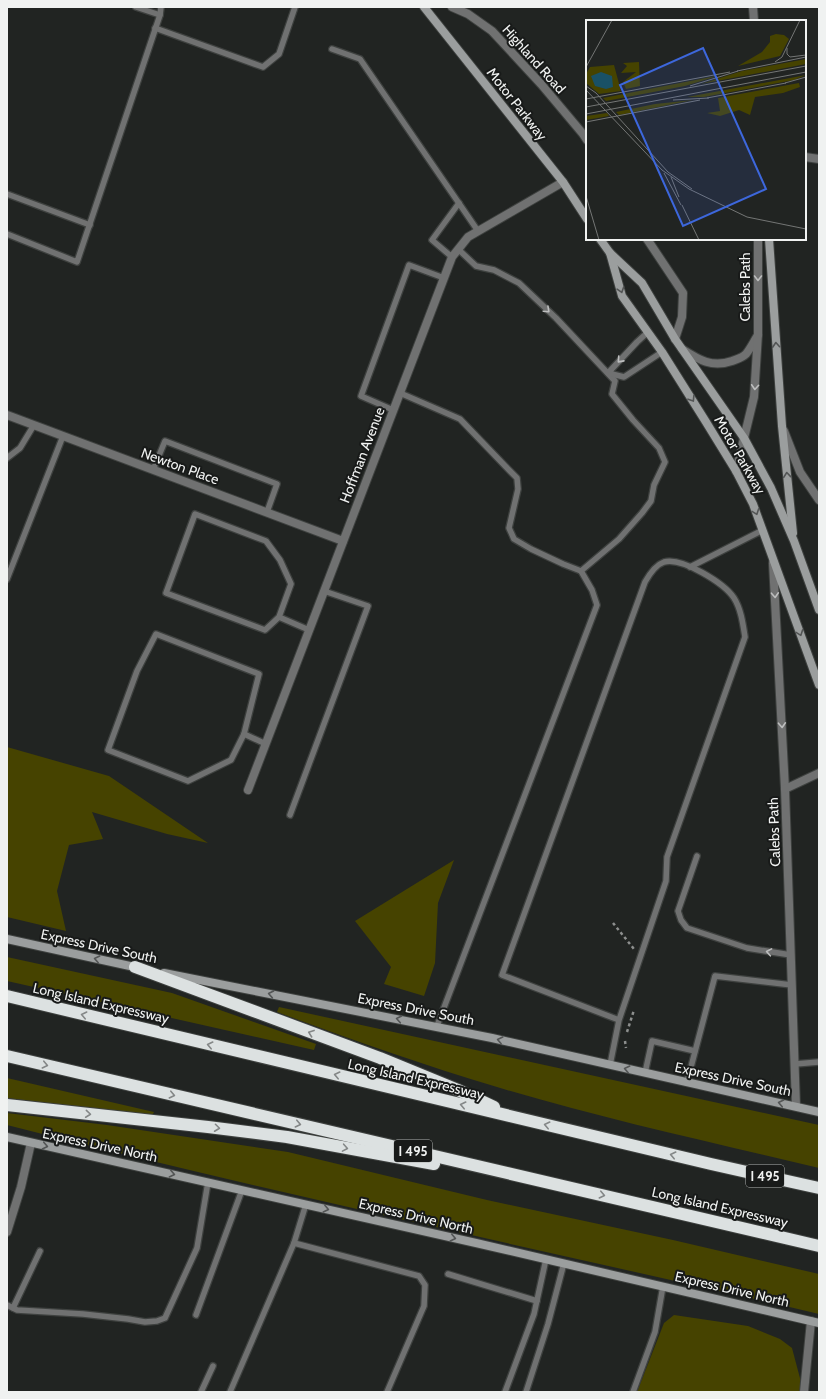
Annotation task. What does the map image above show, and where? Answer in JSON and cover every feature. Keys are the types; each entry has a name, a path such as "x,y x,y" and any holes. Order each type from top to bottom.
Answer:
{"highway":[{"path":"135,968 380,1058 458,1090 515,1117"},
{"name":"Long Island Expressway","path":"7,996 711,1164 819,1188"},
{"name":"Long Island Expressway","path":"7,1056 819,1246"},
{"path":"7,1105 287,1137 581,1190"}],"main road":[{"name":"Motor Parkway","path":"424,7 563,182 586,217"},
{"name":"Motor Parkway","path":"601,240 610,253 642,283 675,339 744,438 772,488 819,610"},
{"path":"769,240 782,426 794,542"},
{"name":"Motor Parkway","path":"610,253 622,296 662,352 736,471 753,504 819,685"},
{"name":"Express Drive South","path":"7,939 135,968 437,1026 819,1112"},
{"name":"Express Drive North","path":"7,1138 306,1204 815,1322"}],"street":[{"name":"Highland Road","path":"452,7 468,14 492,31 541,84 586,138"},
{"path":"753,7 754,20"},
{"path":"806,157 819,159"},
{"name":"Hoffman Avenue","path":"248,790 452,257 468,237 563,182"},
{"path":"648,240 683,293 682,317 675,339"},
{"name":"Calebs Path","path":"736,471 754,397 758,334 758,240"},
{"name":"Calebs Path","path":"682,348 697,359 711,364 723,364 741,358 758,334"},
{"name":"Newton Place","path":"7,415 343,540"},
{"path":"782,426 800,472 819,500"},
{"name":"Calebs Path","path":"773,556 785,789 796,1106"},
{"path":"785,789 819,773"},
{"path":"8,1226 22,1187 31,1143"},
{"path":"804,1392 815,1322"}],"lane":[{"path":"136,7 160,15"},
{"path":"7,234 77,262 160,15 161,7"},
{"path":"155,28 263,67 279,54 295,7"},
{"path":"332,49 360,59 478,231"},
{"path":"7,194 90,225"},
{"path":"452,257 432,240 459,203"},
{"path":"458,249 476,266 494,270 519,283 556,318 615,381 612,394 632,420 659,448 665,462 654,486 651,501 642,513 619,539 581,571"},
{"path":"393,410 361,396 409,265 444,278"},
{"path":"608,374 648,332"},
{"path":"608,374 624,377 662,352"},
{"path":"400,393 460,419 516,478 518,489 509,528 514,539 556,561 581,571 592,590 597,605 437,1026"},
{"path":"7,458 20,448 34,425"},
{"path":"7,579 62,436"},
{"path":"154,470 165,440 278,484 267,512"},
{"path":"195,514 266,541 280,560 290,584 279,617 265,630 166,593 195,514"},
{"path":"690,567 762,530"},
{"path":"610,1065 620,1020 666,881 667,857 745,636 741,616 734,599 725,587 690,567 673,561 663,562 653,570 645,582 502,975 620,1020"},
{"path":"290,815 368,606 324,591"},
{"path":"279,617 310,630"},
{"path":"156,634 259,674 244,734 231,760 188,781 108,750 137,671 156,634"},
{"path":"244,734 266,744"},
{"path":"697,856 678,911 681,920 687,928 747,948 791,955"},
{"path":"687,1082 715,976 792,985"},
{"path":"645,1073 652,1041 695,1051"},
{"path":"795,1064 819,1062"},
{"path":"40,1251 10,1307 17,1310 157,1322 165,1318 197,1248 208,1182"},
{"path":"196,1315 242,1190"},
{"path":"230,1392 294,1242 306,1204"},
{"path":"294,1242 419,1276 425,1285 424,1306 387,1392"},
{"path":"505,1392 531,1322 546,1259"},
{"path":"526,1392 548,1324 564,1263"},
{"path":"448,1274 536,1301"},
{"path":"634,1392 655,1332 663,1286"},
{"path":"201,1392 213,1366"}],"path":[{"path":"613,923 628,944 637,952"},
{"path":"626,1048 625,1042 634,1008"}],"shaded area":[{"path":"7,747 109,776 208,843 167,834 92,812 103,839 69,845 57,891 66,931 7,917"},
{"path":"454,860 438,903 435,963 424,996 384,984 391,967 355,921"},
{"path":"7,957 172,993 316,1044 314,1050 7,981"},
{"path":"279,1007 819,1125 819,1168 617,1120 469,1079 359,1042 277,1012"},
{"path":"7,1078 154,1112 152,1116 7,1098"},
{"path":"7,1113 107,1125 288,1152 487,1200 673,1240 819,1274 819,1314 311,1199 7,1125"},
{"path":"674,1315 748,1326 780,1339 792,1348 801,1382 800,1392 637,1392 664,1323"}]}
